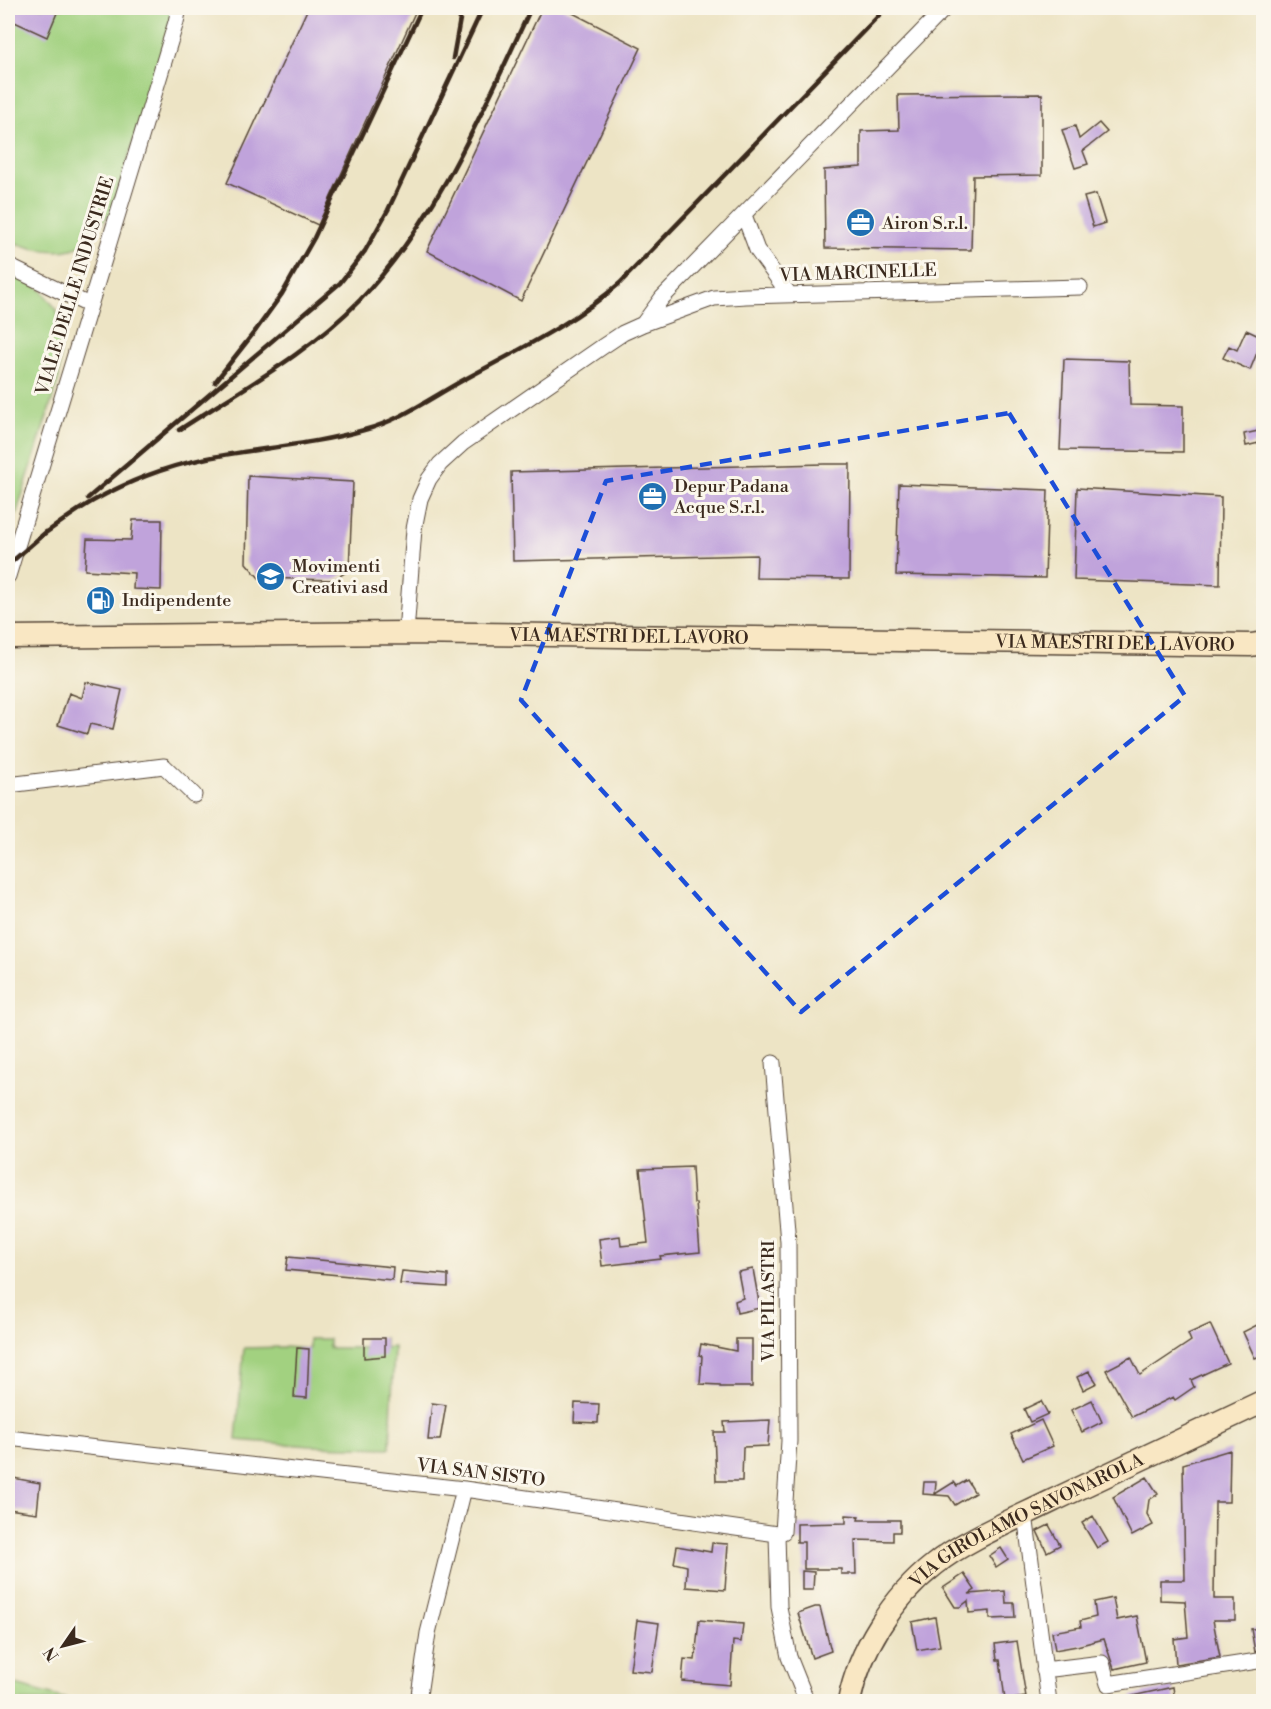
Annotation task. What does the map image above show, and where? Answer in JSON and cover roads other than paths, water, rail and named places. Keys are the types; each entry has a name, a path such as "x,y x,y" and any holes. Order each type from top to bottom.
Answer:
{"street":[{"name":"VIALE DELLE INDUSTRIE","path":"8,576 179,8"},
{"name":"VIA MARCINELLE","path":"643,324 662,297 945,8"},
{"path":"744,215 757,250 789,294"},
{"path":"8,266 89,304"},
{"name":"VIA MARCINELLE","path":"406,633 414,529 420,499 429,479 440,464 463,442 623,333 714,298 1080,287"},
{"name":"VIA MAESTRI DEL LAVORO","path":"8,637 406,633 1259,646"},
{"path":"8,785 164,766 194,795"},
{"name":"VIA PILASTRI","path":"773,1063 788,1242 789,1441 783,1532 777,1534"},
{"name":"VIA GIROLAMO SAVONAROLA","path":"849,1701 863,1656 890,1611 913,1583 935,1564 968,1543 1025,1514 1263,1401"},
{"name":"VIA SAN SISTO","path":"8,1438 464,1489 777,1534"},
{"path":"418,1701 428,1633 464,1489"},
{"path":"1025,1514 1049,1701"},
{"path":"777,1534 778,1607 789,1657 807,1701"},
{"path":"1044,1670 1102,1663 1108,1684 1263,1660"}],"railway":[{"path":"215,382 282,294 314,238 422,8"},
{"path":"453,58 462,8"},
{"path":"88,498 340,283 365,251 388,210 483,8"},
{"path":"179,430 273,370 318,337 360,300 388,268 413,234 457,161 531,8"},
{"path":"40,537 93,501 133,481 160,471 203,459 304,443 377,426 412,410 562,325 620,283 886,8"},
{"path":"8,565 46,532"}],"place":[{"name":"Airon S.r.l.","path":"861,223"},
{"name":"Depur Padana Acque S.r.l.","path":"653,496"},
{"name":"Movimenti Creativi asd","path":"271,576"},
{"name":"Indipendente","path":"101,600"}]}
